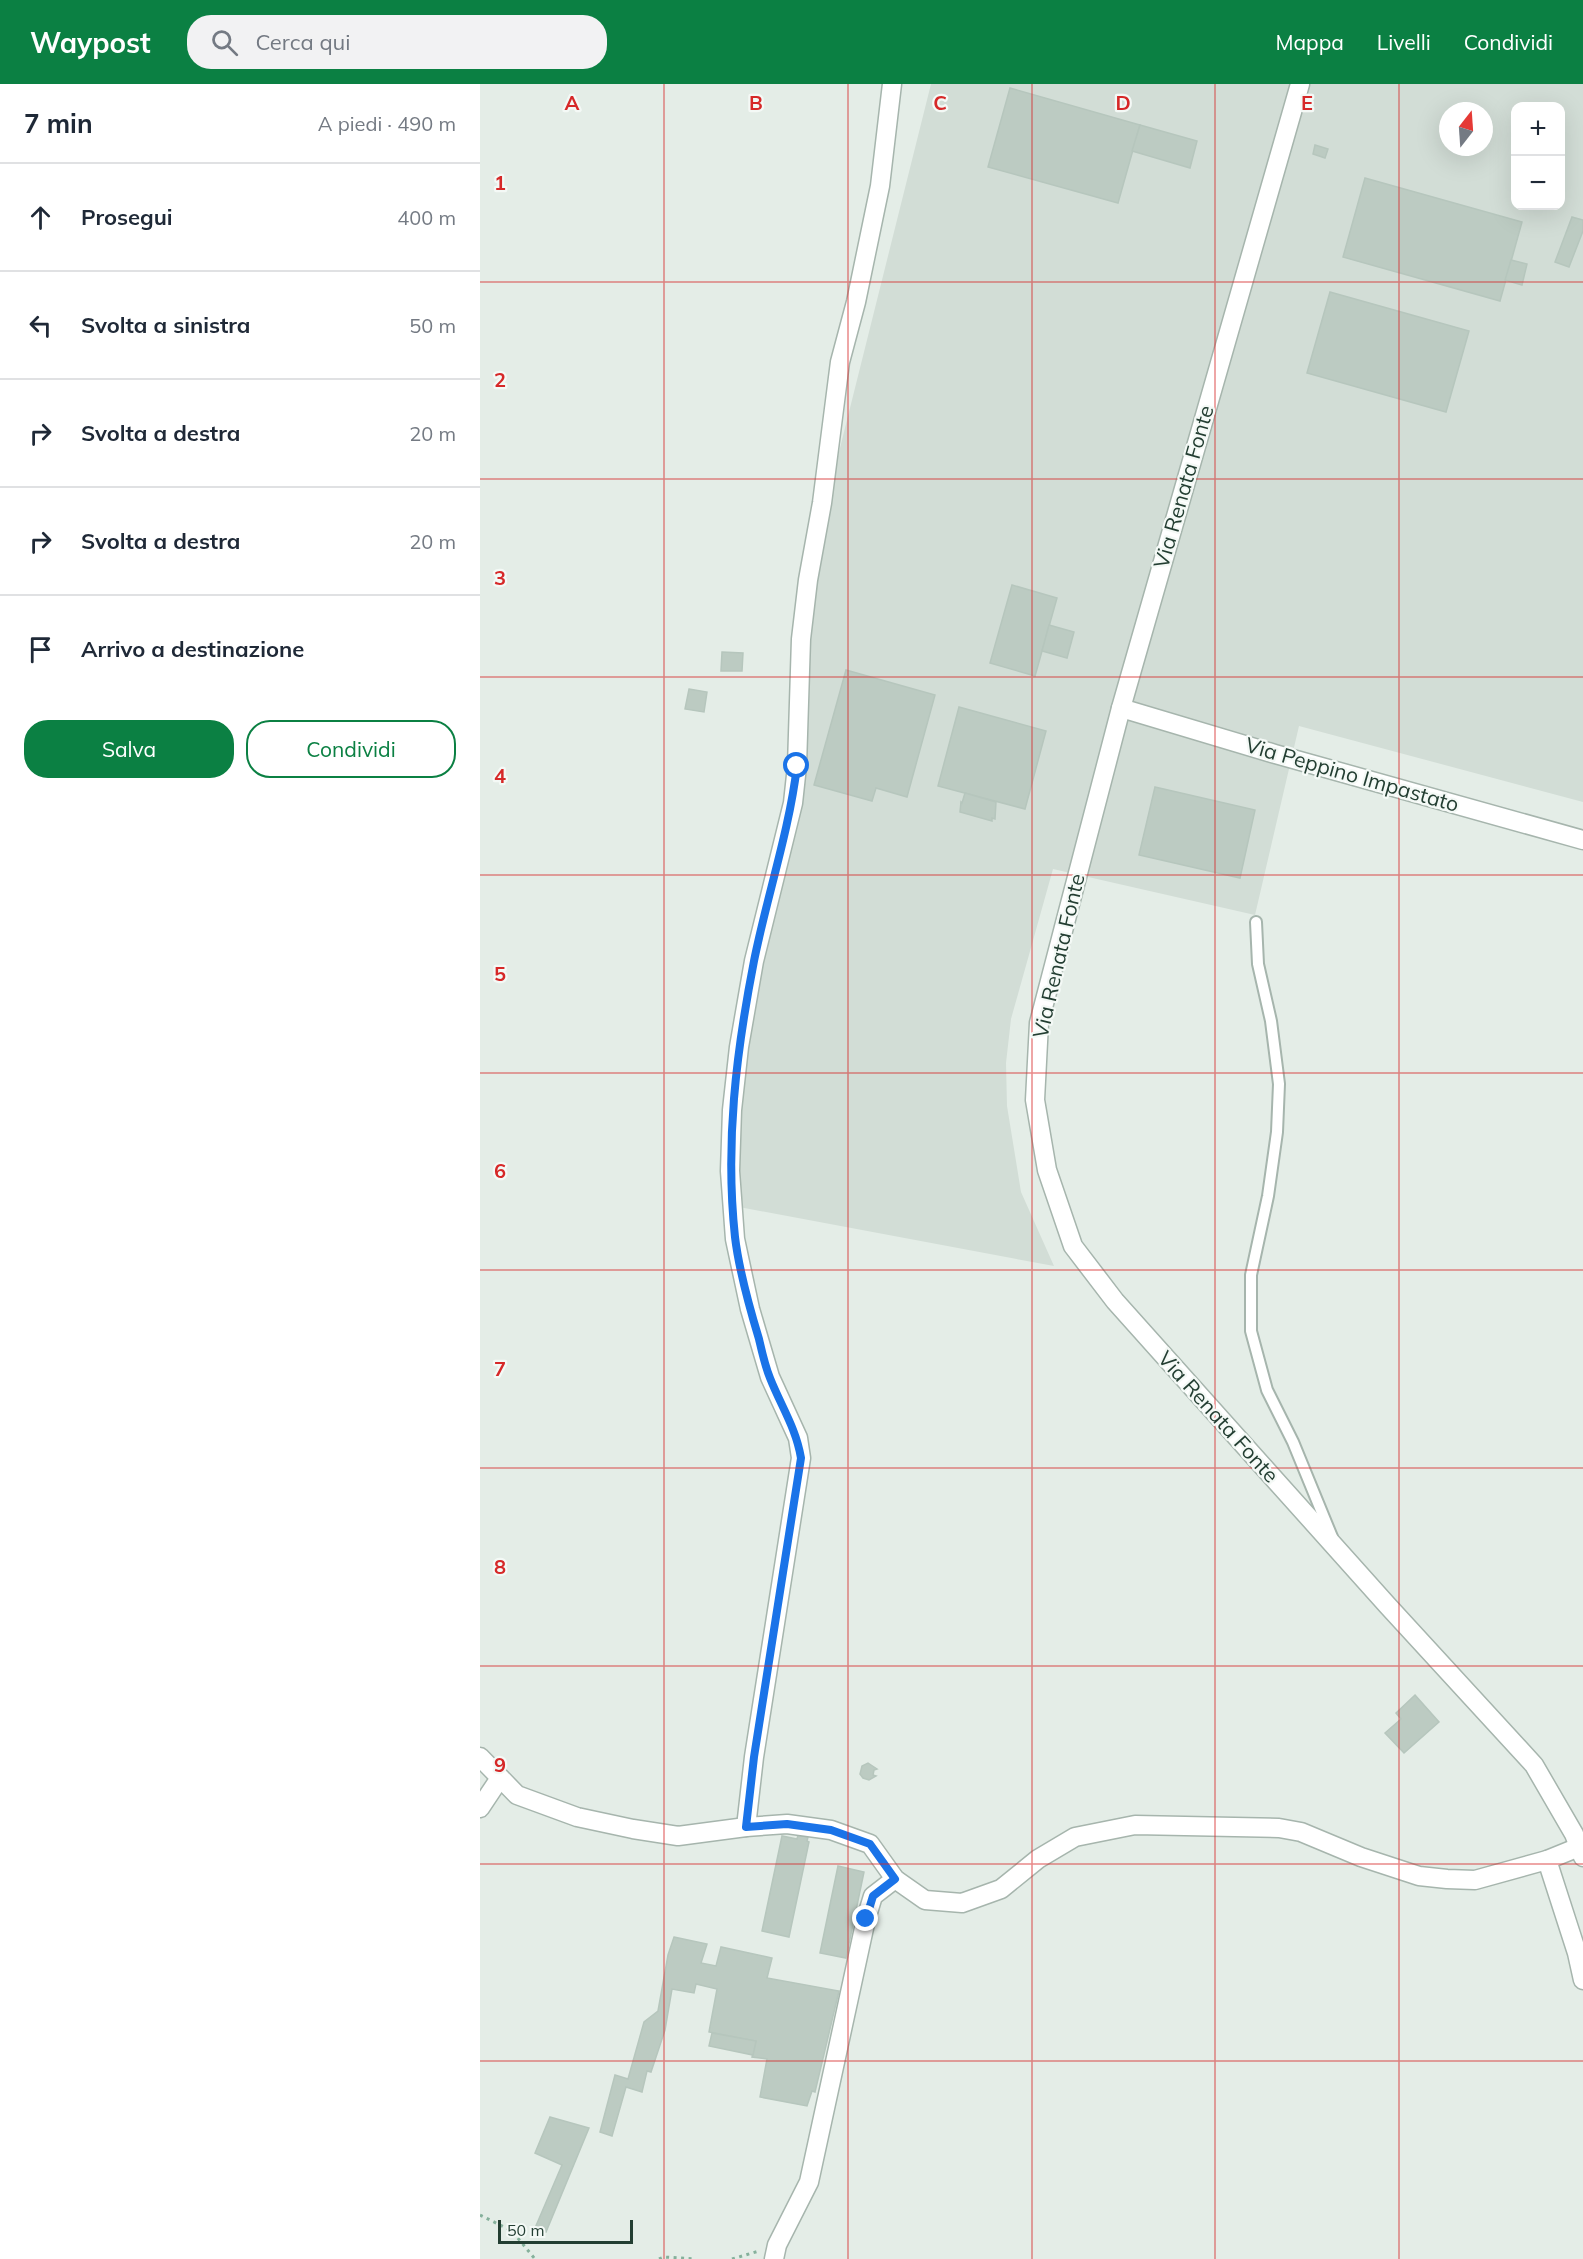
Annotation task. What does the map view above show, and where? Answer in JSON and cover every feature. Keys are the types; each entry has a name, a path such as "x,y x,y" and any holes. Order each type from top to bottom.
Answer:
{"street":[{"path":"746,1827 754,1757 801,1458 798,1438 770,1377 750,1309 735,1239 730,1171 732,1110 739,1047 754,960 792,803 797,766 801,639 808,580 822,503 840,362 856,302 880,186 892,84"},
{"name":"Via Renata Fonte","path":"1299,84 1121,708 1039,1023 1035,1100 1047,1170 1073,1246 1114,1301 1534,1765 1574,1834 1581,1852"},
{"name":"Via Peppino Impastato","path":"1121,708 1583,840"},
{"path":"480,1757 517,1795 577,1817 633,1829 678,1836 787,1824 831,1830 870,1844 895,1879 925,1900 962,1903 1001,1889 1038,1859 1075,1837 1135,1825 1279,1828 1300,1832 1361,1857 1419,1876 1446,1879 1475,1880 1581,1852"},
{"path":"480,1808 500,1778"},
{"path":"1547,1860 1577,1953 1583,1980"},
{"path":"775,2252 809,2182 866,1919 873,1896 895,1879"}],"lane":[{"path":"1256,922 1258,964 1271,1021 1279,1084 1276,1143 1268,1196 1251,1275 1251,1331 1267,1390 1293,1442 1337,1549"}],"path":[{"path":"480,2215 512,2231 535,2259"},
{"path":"732,2259 775,2252"},
{"path":"659,2259 664,2257 695,2259"}],"shaded area":[{"path":"931,84 1583,84 1583,802 1299,726 1255,915 1053,869 1011,1019 1006,1063 1007,1106 1021,1192 1054,1266 739,1207 736,1170 747,1037 769,923 824,512"}],"building":[{"path":"1010,88 1140,125 1118,203 988,167"},
{"path":"1140,125 1197,141 1190,168 1132,151"},
{"path":"1315,145 1328,149 1325,158 1313,154"},
{"path":"1365,178 1522,222 1500,301 1343,257"},
{"path":"1572,217 1583,220 1583,231 1569,267 1555,262"},
{"path":"1511,260 1527,264 1522,285 1505,280"},
{"path":"1330,292 1469,331 1446,412 1307,373"},
{"path":"1012,585 1057,598 1035,676 990,663"},
{"path":"1049,625 1074,632 1067,658 1042,651"},
{"path":"722,652 743,653 742,671 721,671"},
{"path":"846,670 935,695 907,797 876,788 872,801 814,785"},
{"path":"689,689 707,692 704,712 685,709"},
{"path":"959,707 1046,731 1025,809 938,786"},
{"path":"1155,787 1255,810 1240,878 1139,855"},
{"path":"965,793 996,802 995,819 992,818 992,821 960,812"},
{"path":"1415,1695 1439,1722 1404,1753 1385,1733 1401,1719 1396,1713"},
{"path":"868,1763 877,1769 874,1770 873,1775 876,1776 869,1780 860,1774 862,1766"},
{"path":"798,1835 808,1837 809,1842 789,1937 762,1931 782,1836 797,1839"},
{"path":"838,1866 864,1872 846,1958 820,1953"},
{"path":"674,1937 707,1944 701,1963 716,1966 721,1947 772,1958 767,1978 839,1991 815,2092 812,2091 807,2106 760,2097 767,2059 752,2057 756,2041 709,2032 717,1989 696,1984 694,1993 672,1989 665,2030 651,2072 647,2071 642,2092 626,2087 612,2136 600,2132 615,2075 628,2079 644,2022 658,2011 668,1955"},
{"path":"712,2033 756,2041 753,2055 709,2046"},
{"path":"550,2117 589,2128 546,2232 535,2228 562,2165 535,2153"}],"route":[{"path":"797,766 792,803 754,960 739,1047 732,1110 730,1171 735,1239 750,1309 770,1377 798,1438 801,1458 754,1757 746,1827 787,1824 831,1830 870,1844 895,1879 873,1896 866,1919"}]}
